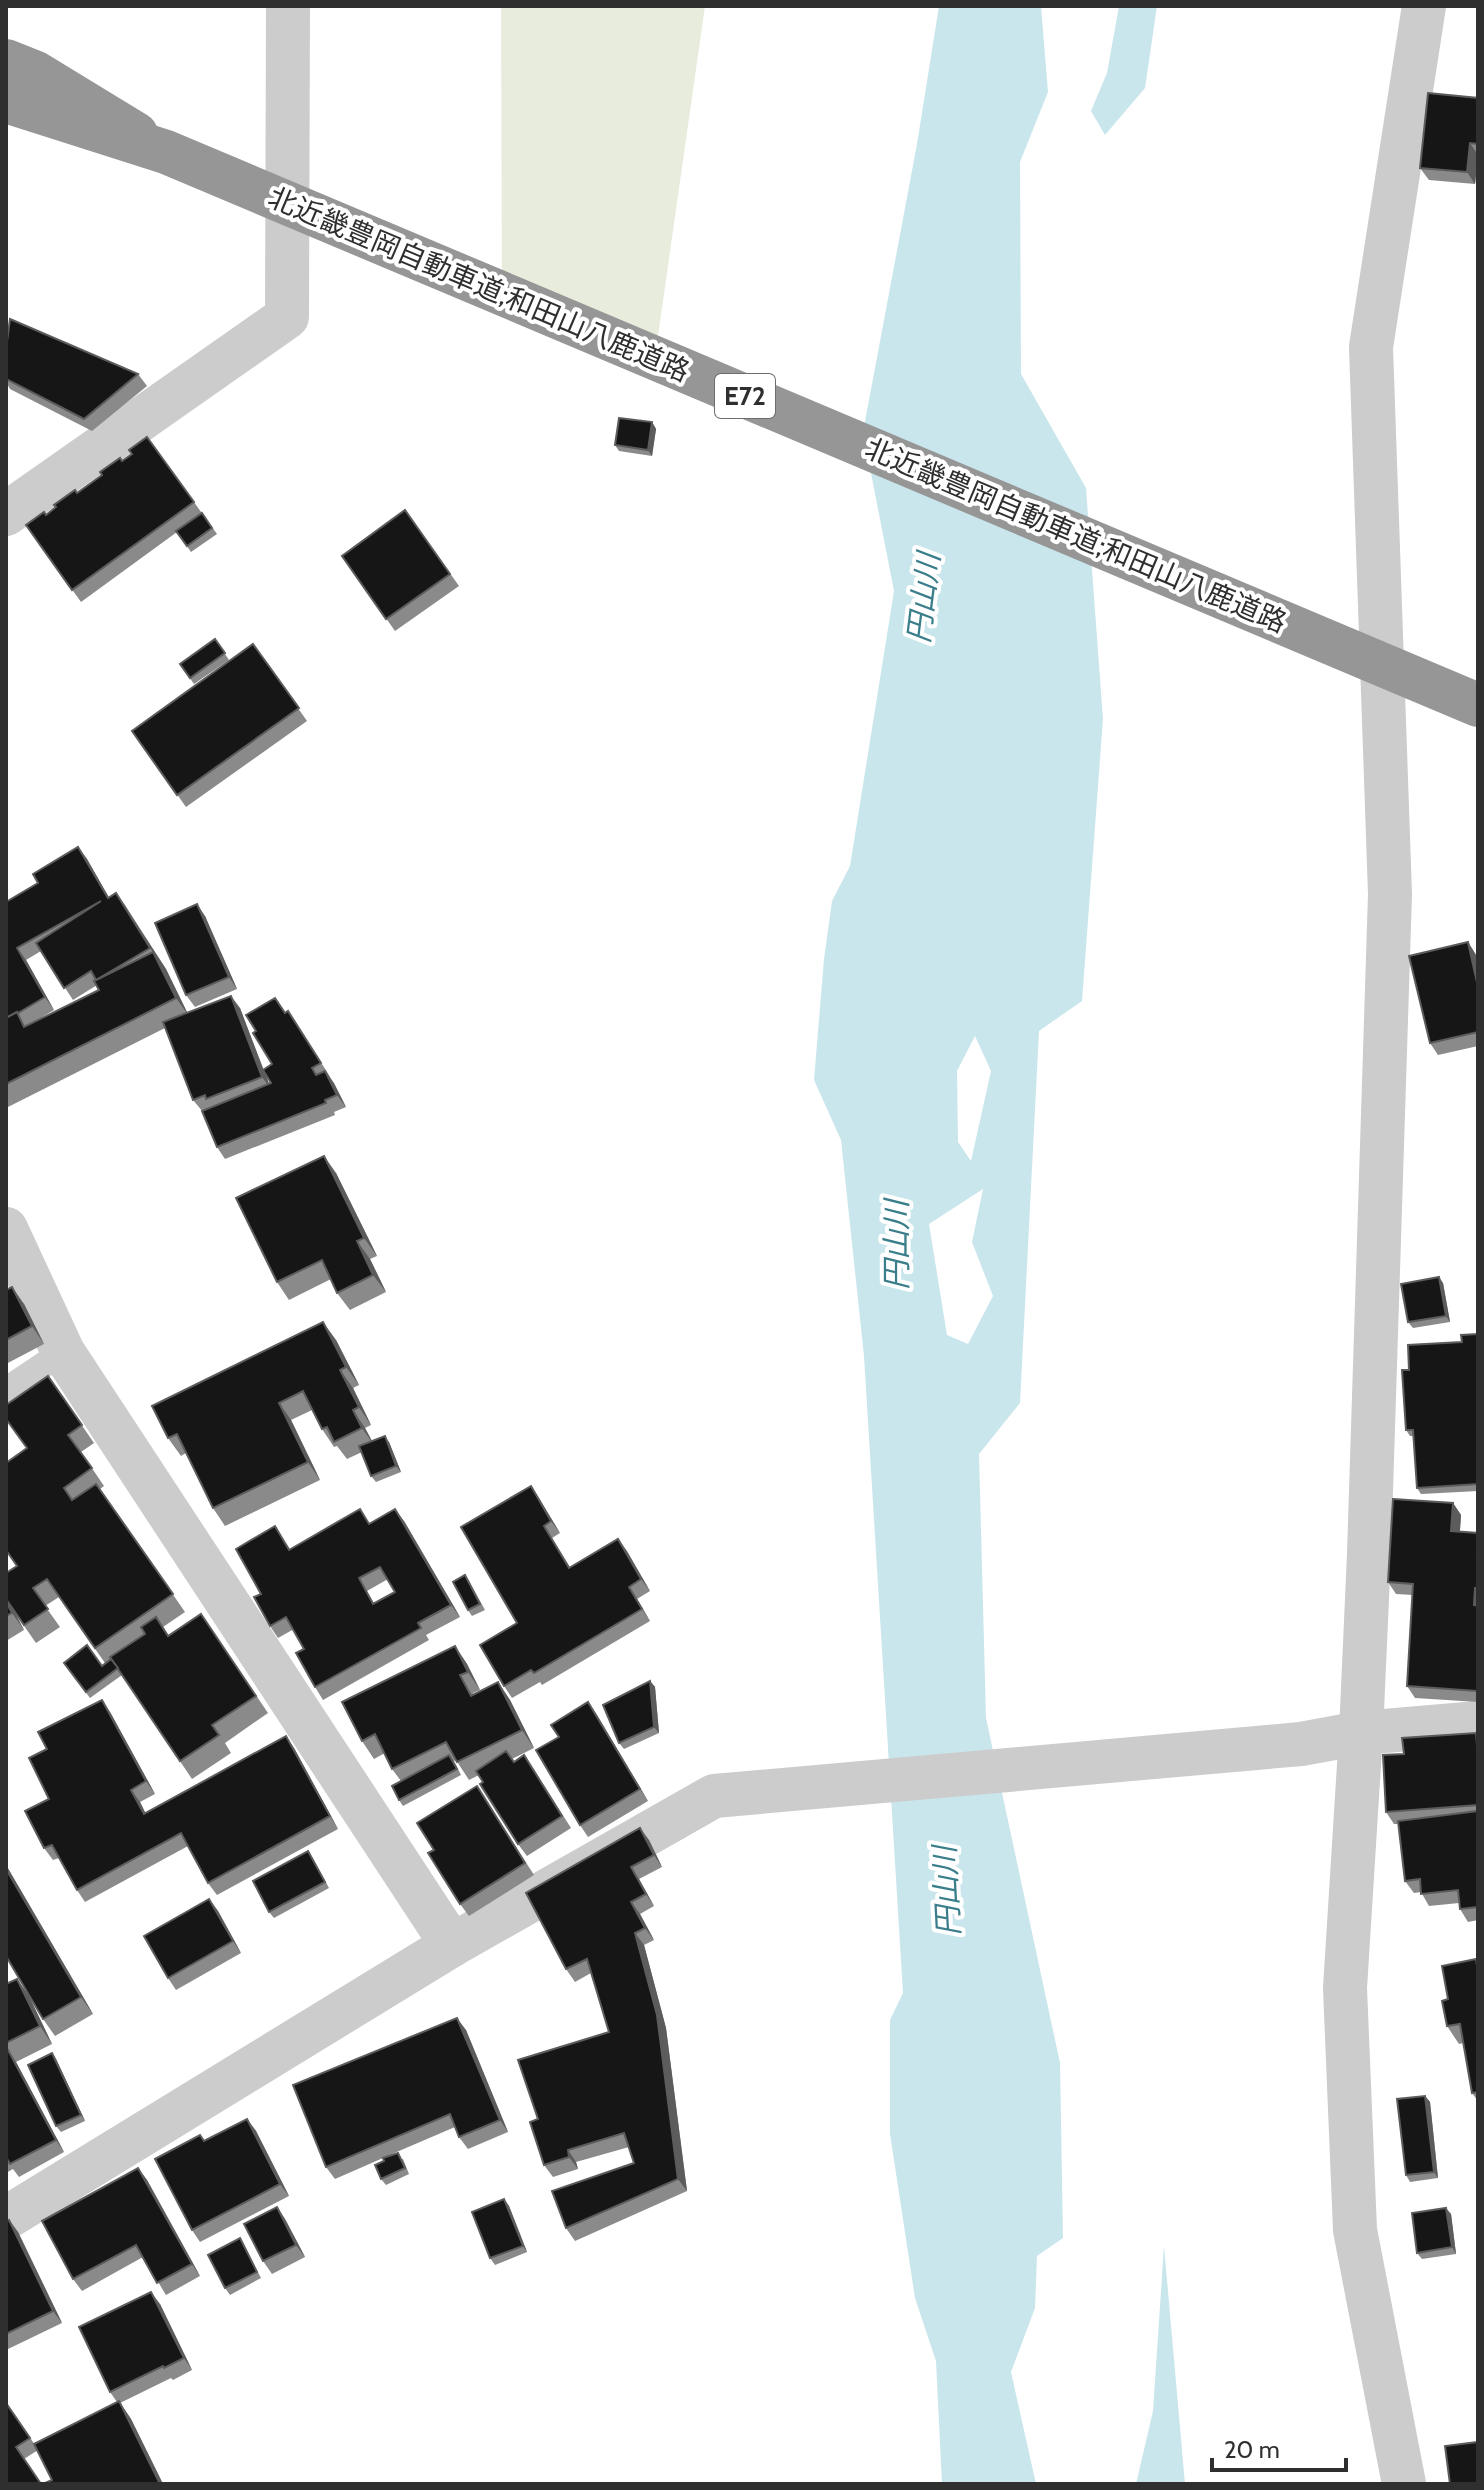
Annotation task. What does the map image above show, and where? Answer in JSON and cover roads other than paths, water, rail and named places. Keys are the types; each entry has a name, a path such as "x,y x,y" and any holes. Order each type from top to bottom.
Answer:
{"highway":[{"path":"6,61 36,73 166,152"},
{"name":"北近畿豊岡自動車道;和田山八鹿道路","path":"6,101 166,152 1478,705"}],"street":[{"path":"6,514 287,317 288,6"},
{"path":"1404,2484 1355,2230 1345,1988 1361,1733 1390,894 1371,347 1424,6"},
{"path":"6,1229 63,1352 452,1945"},
{"path":"6,2218 452,1945 714,1796 1301,1744 1361,1733 1478,1723"}],"lane":[{"path":"6,1390 63,1352"}],"water":[{"name":"円山川","path":"939,6 1041,6 1048,92 1020,162 1021,374 1086,488 1103,719 1082,1001 1039,1031 1020,1403 979,1454 986,1718 1060,2063 1063,2238 1037,2256 1035,2308 1011,2372 1036,2484 942,2484 936,2361 915,2298 890,2134 890,2020 903,1993 864,1356 841,1140 814,1080 832,901 850,866 894,591 863,432 917,144","holes":["975,1036 991,1071 971,1161 958,1142 957,1071","983,1189 972,1242 993,1296 968,1344 947,1335 929,1224"]},
{"path":"1119,6 1157,6 1145,88 1105,135 1091,111 1107,73"},
{"path":"1164,2246 1185,2484 1136,2484 1153,2411"}]}
